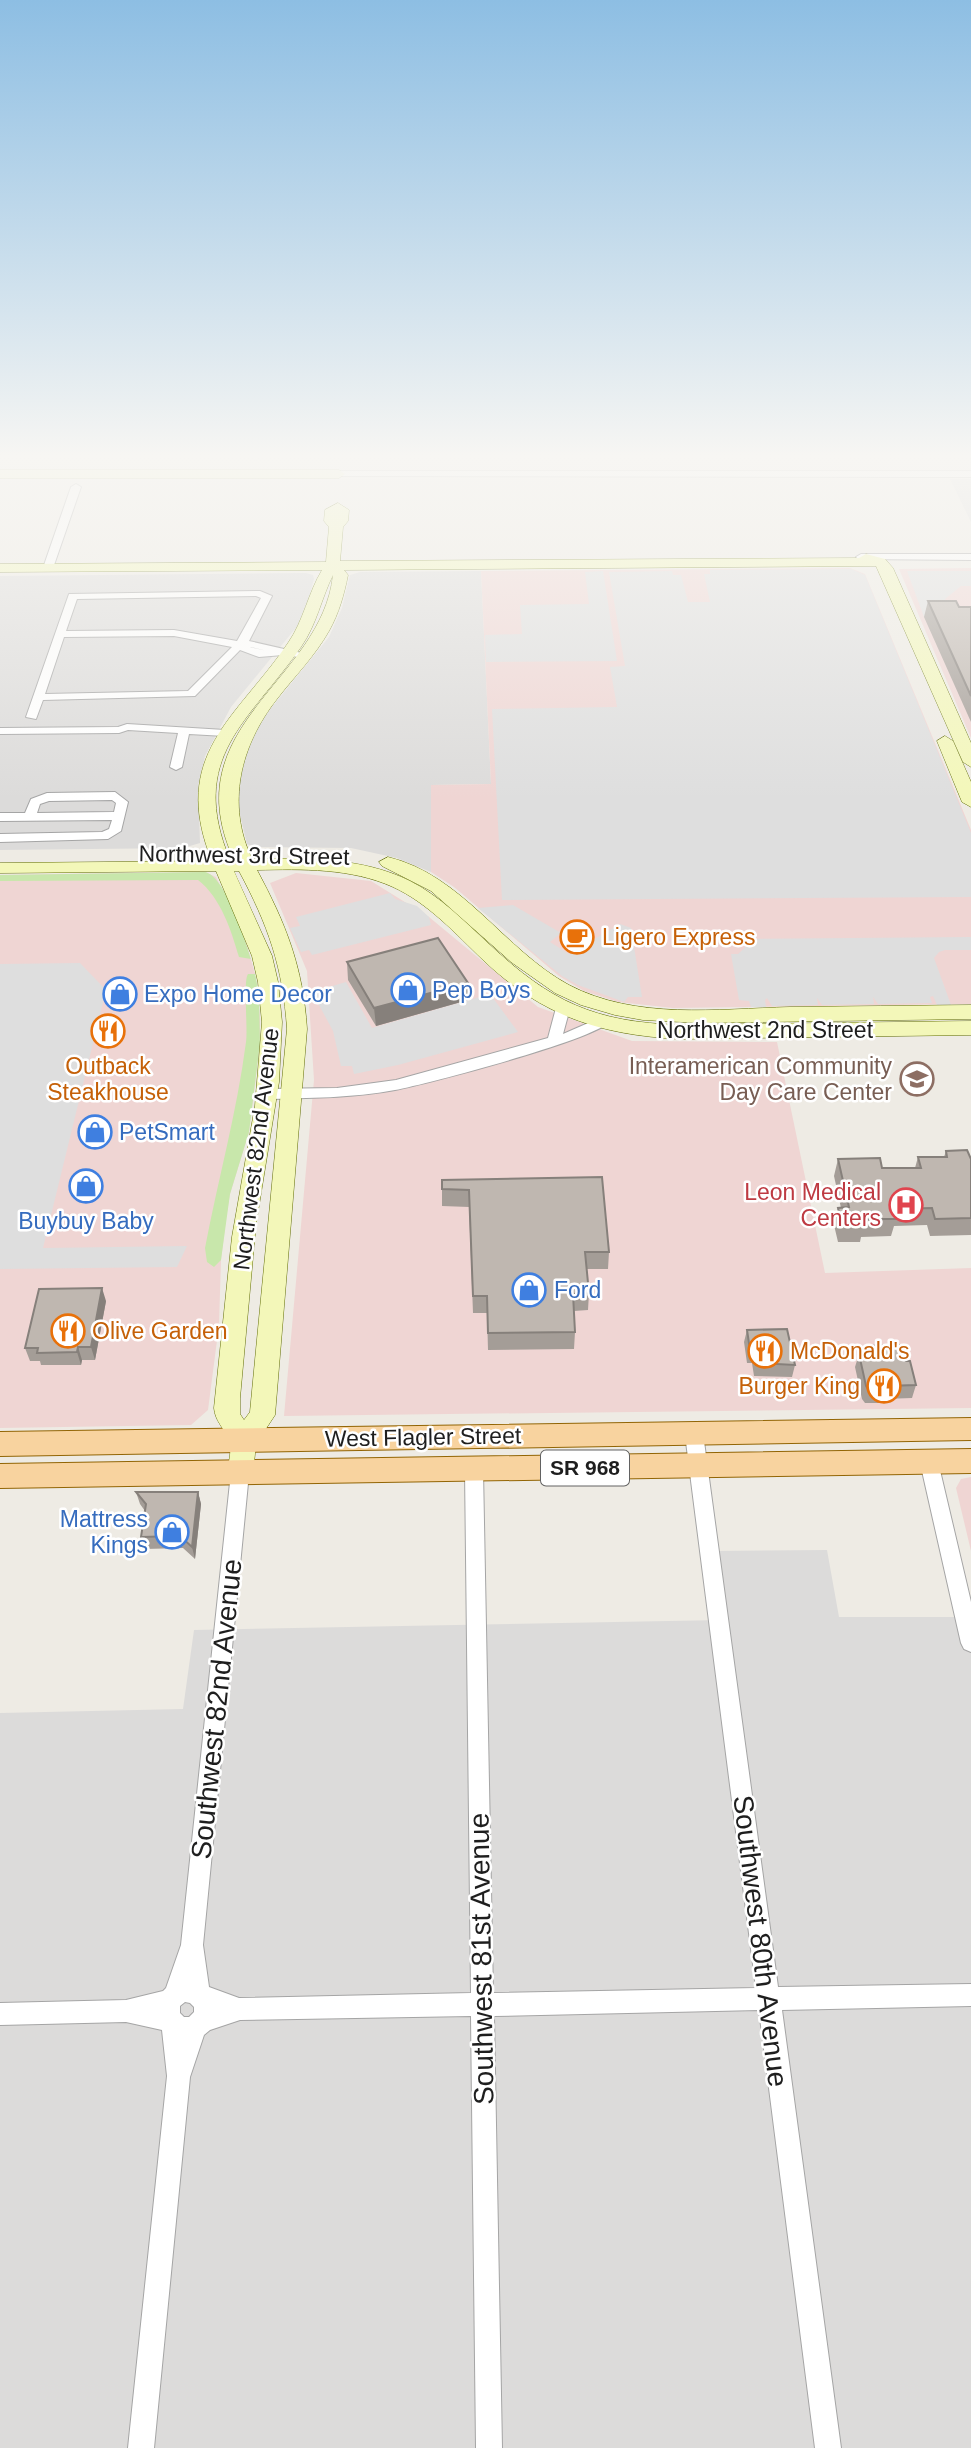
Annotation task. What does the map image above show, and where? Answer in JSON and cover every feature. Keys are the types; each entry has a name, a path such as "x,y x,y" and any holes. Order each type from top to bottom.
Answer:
{"main road":[{"name":"West Flagler Street","path":"0,1444 971,1429"},
{"name":"West Flagler Street","path":"0,1476 971,1461"}],"street":[{"name":"Northwest 82nd Avenue","path":"240,1473 243,1441 262,1415 297,1029 293,988 282,942 241,859 230,819 229,796 237,752 310,620 326,572"},
{"path":"879,572 966,765 971,802"},
{"path":"32,717 38,697 59,634 73,596 265,594 268,599 240,645 191,694 38,697"},
{"path":"59,634 178,634 240,645 251,643 292,654"},
{"name":"Northwest 82nd Avenue","path":"243,1441 227,1414 242,1246 266,1094 272,1031 264,965 254,932 218,860 210,828 207,799 212,765 225,733 243,704 292,654"},
{"path":"0,731 118,730 125,733 163,733 179,730 225,733"},
{"path":"176,767 179,730"},
{"path":"0,838 104,836 115,831 122,802 115,796 41,798 35,802 30,817"},
{"path":"0,817 119,816"},
{"name":"Northwest 3rd Street","path":"0,869 338,853 369,858 407,869 444,890 554,983 606,1014"},
{"name":"Northwest 3rd Street","path":"0,855 218,860"},
{"name":"Northwest 3rd Street","path":"241,859 351,868 407,886 434,904 528,988 563,1008"},
{"path":"257,888 271,872 291,865"},
{"path":"555,1039 563,1008"},
{"name":"Northwest 2nd Street","path":"563,1008 606,1014 675,1016 971,1012"},
{"path":"266,1094 353,1092 403,1084 566,1038 606,1014"},
{"name":"Northwest 2nd Street","path":"606,1014 644,1030 680,1032 971,1028"},
{"name":"Southwest 80th Avenue","path":"694,1434 828,2448"},
{"path":"929,1462 971,1643"},
{"name":"Southwest 81st Avenue","path":"474,1470 489,2448"},
{"name":"Southwest 82nd Avenue","path":"141,2448 240,1473"},
{"path":"0,2014 971,1995"}],"shaded area":[{"path":"359,572 481,572 491,784 431,785 431,872 397,858 351,848 256,847 247,844 238,806 239,779 246,750 263,718 329,637 342,608 350,575"},
{"path":"481,572 865,574 971,830 971,1004 673,1008 618,1002 584,991 559,976 454,887 431,872 431,785 491,784"},
{"path":"585,572 603,572 617,661 486,662 485,635 522,634 520,605 589,604"},
{"path":"609,572 672,572 673,575 681,575 688,602 710,602 704,574 859,572 865,575 971,833 971,897 502,900 492,709 617,707 610,667 625,666"},
{"path":"900,572 971,572 971,738"},
{"path":"907,572 971,572 971,586 961,586 945,599 953,617 924,617"},
{"path":"313,575 314,579 299,624 231,707 205,756 198,786 200,843 183,848 0,850 0,576"},
{"path":"205,872 216,877 244,935 255,974 260,1017 260,1043 249,1132 230,1194 226,1218 221,1260 219,1325 208,1410 191,1425 0,1428 0,875"},
{"path":"296,873 371,881 429,917 538,1007 632,1041 777,1042 825,1273 971,1268 971,1408 284,1416 314,1080 307,971 270,883"},
{"path":"390,893 395,899 417,906 429,917 431,925 312,955 309,950 301,952 290,928 300,926 296,917"},
{"path":"513,905 561,933 550,942 569,954 620,924 631,928 642,997 628,997 624,1002 578,985 562,976 478,908"},
{"path":"971,937 971,950 945,950 934,958 951,1005 937,1005 933,996 930,997 932,1003 878,1004 873,997 874,1004 822,1005 817,998 818,1005 772,1006 767,998 766,1007 751,1007 749,1001 739,1000 731,954 738,954 748,945 747,939"},
{"path":"80,963 106,990 43,1248 187,1246 177,1267 0,1269 0,964"},
{"path":"346,982 372,1028 490,994 518,1032 398,1065 354,1074 352,1066 341,1066 333,1031 312,992"},
{"path":"971,1477 971,1551 956,1488 961,1479"},
{"path":"827,1550 839,1617 971,1617 971,2448 0,2448 0,1713 183,1709 194,1630 722,1620 714,1551"}],"green space":[{"path":"205,872 220,884 227,896 251,959 239,957 219,905 198,880 0,881 0,875"},
{"path":"248,974 255,974 259,994 260,1043 249,1132 230,1194 221,1260 214,1267 207,1262 205,1248 242,1068"}],"building":[{"path":"928,601 956,601 959,607 971,607 971,696"},
{"path":"438,938 468,983 374,1008 347,962"},
{"name":"Leon Medical Centers","path":"967,1150 971,1159 971,1218 935,1219 932,1208 893,1209 896,1219 863,1219 864,1224 842,1225 838,1208 849,1207 838,1159 880,1158 882,1168 921,1168 918,1157 947,1157 946,1151"},
{"name":"Ford","path":"602,1177 609,1252 585,1252 589,1293 573,1294 575,1332 488,1333 487,1296 473,1296 469,1190 442,1189 442,1180"},
{"name":"Olive Garden","path":"102,1288 91,1347 78,1347 77,1352 37,1353 38,1348 25,1348 39,1289"},
{"path":"787,1329 795,1365 757,1363 755,1350 750,1350 747,1330"},
{"name":"Burger King","path":"899,1345 906,1361 910,1361 916,1385 886,1386 887,1390 869,1391 859,1354 869,1354 867,1346"},
{"name":"Mattress Kings","path":"136,1492 198,1492 192,1547 180,1536 141,1537 146,1504"}],"place":[{"name":"Ligero Express","path":"577,937"},
{"name":"Pep Boys","path":"408,990"},
{"name":"Expo Home Decor","path":"120,994"},
{"name":"Outback Steakhouse","path":"108,1031"},
{"name":"Interamerican Community Day Care Center","path":"917,1079"},
{"name":"PetSmart","path":"95,1132"},
{"name":"Buybuy Baby","path":"86,1186"},
{"name":"Leon Medical Centers","path":"906,1205"},
{"name":"Ford","path":"529,1290"},
{"name":"Olive Garden","path":"68,1331"},
{"name":"McDonald's","path":"765,1351"},
{"name":"Burger King","path":"884,1386"},
{"name":"Mattress Kings","path":"172,1532"}]}
